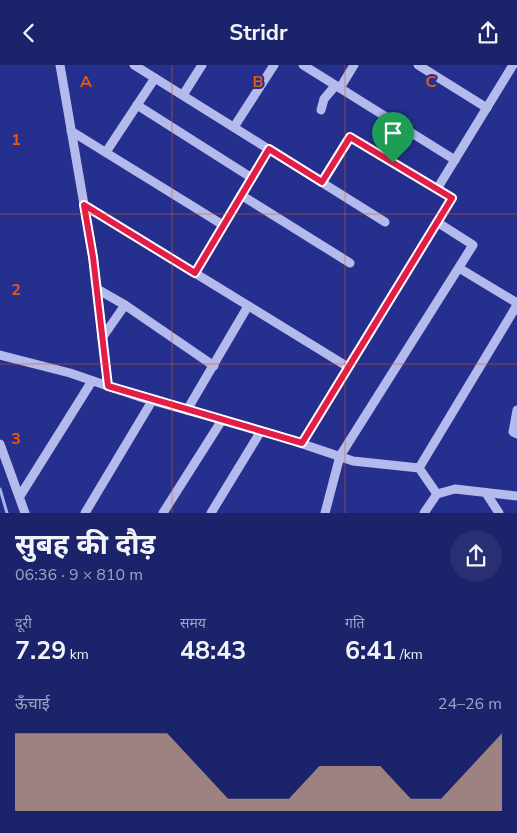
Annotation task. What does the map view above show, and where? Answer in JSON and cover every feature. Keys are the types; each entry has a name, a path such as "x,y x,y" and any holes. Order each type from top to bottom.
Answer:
{"street":[{"path":"60,65 97,289 108,386"},
{"path":"134,65 385,221"},
{"path":"183,95 202,65"},
{"path":"234,127 274,65"},
{"path":"303,65 454,160"},
{"path":"321,110 324,99 337,87 354,65"},
{"path":"418,65 486,108"},
{"path":"437,189 513,65"},
{"path":"106,152 155,78"},
{"path":"137,105 252,178"},
{"path":"71,131 224,225"},
{"path":"302,443 452,198 350,137 322,182"},
{"path":"195,273 269,149"},
{"path":"242,195 350,263"},
{"path":"84,205 348,367"},
{"path":"325,513 340,456 473,245 437,222"},
{"path":"419,468 517,304 459,268"},
{"path":"97,289 125,305 214,365"},
{"path":"102,339 125,305"},
{"path":"187,411 248,306"},
{"path":"0,355 92,381 152,401 302,443 353,461 419,468 436,493"},
{"path":"20,496 92,381"},
{"path":"85,513 152,401"},
{"path":"517,410 512,433 517,434"},
{"path":"163,513 222,420"},
{"path":"211,513 261,431"},
{"path":"0,444 25,513"},
{"path":"424,513 436,493 455,489 517,497"},
{"path":"486,493 499,513"}],"waterway":[{"path":"0,489 7,513"}],"route":[{"path":"350,137 393,163 452,198 302,443 143,398 108,386 93,257 84,205 195,273 269,149 322,182 350,137"}]}
